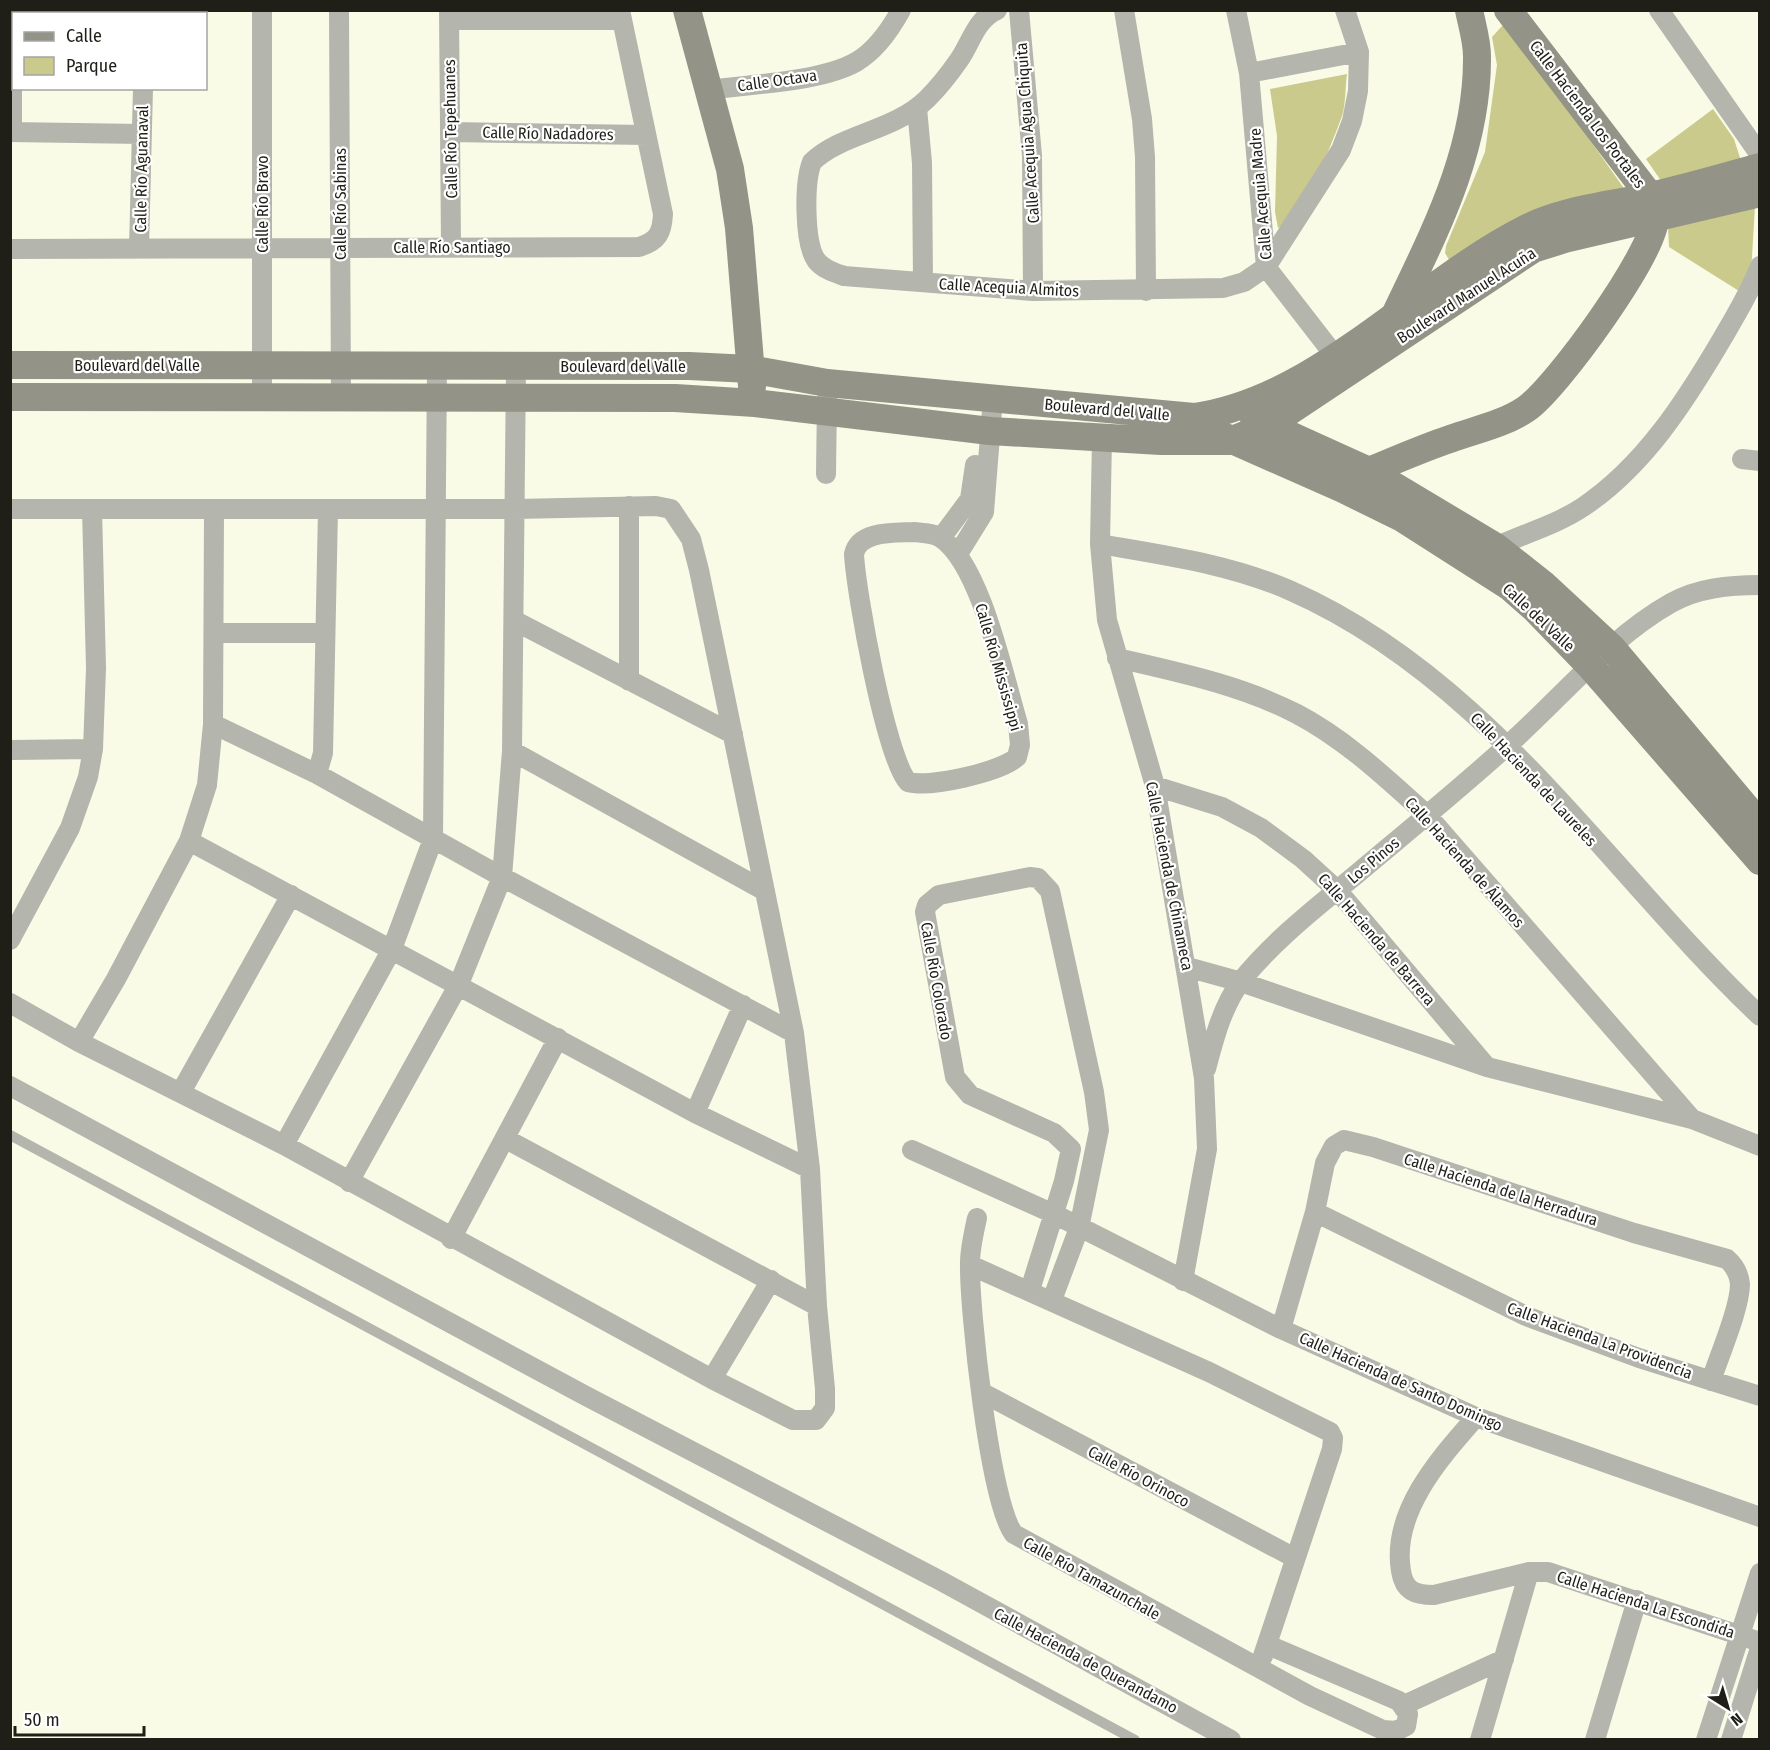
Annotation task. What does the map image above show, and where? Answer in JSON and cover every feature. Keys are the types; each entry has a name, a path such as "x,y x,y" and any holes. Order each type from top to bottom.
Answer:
{"street":[{"name":"Calle Río Bravo","path":"262,10 262,397"},
{"name":"Calle Río Sabinas","path":"339,10 341,398"},
{"path":"687,10 730,169 739,228 754,403"},
{"name":"Calle Octava","path":"710,90 844,68 868,54 879,43 901,10"},
{"name":"Calle Acequia Almitos","path":"997,10 984,18 952,70 917,108 878,129 837,145 812,162 808,180 808,216 812,252 828,271 844,276 1033,291 1222,288 1244,282 1266,267 1341,150 1352,121 1358,91 1359,52 1345,10"},
{"name":"Calle Acequia Agua Chiquita","path":"1018,10 1032,156 1033,291"},
{"path":"1124,10 1146,157 1146,291"},
{"name":"Calle Acequia Madre","path":"1236,10 1249,73 1266,267 1335,356"},
{"path":"1394,316 1439,223 1460,168 1472,120 1477,54 1469,10"},
{"name":"Calle Hacienda Los Portales","path":"1508,10 1653,207"},
{"path":"1659,10 1760,155"},
{"path":"449,15 621,15"},
{"name":"Calle Río Tepehuanes","path":"449,15 451,247"},
{"name":"Calle Río Santiago","path":"10,249 639,247 652,242 660,234 663,214 621,15"},
{"path":"12,22 11,132 142,134"},
{"path":"1249,73 1359,52"},
{"name":"Calle Río Aguanaval","path":"139,249 143,90"},
{"path":"917,108 922,163 924,282"},
{"name":"Calle Río Nadadores","path":"450,132 646,135"},
{"name":"Boulevard Manuel Acuña","path":"1230,441 1268,426 1533,249 1760,167"},
{"name":"Boulevard Manuel Acuña","path":"1232,409 1265,396 1335,356 1527,228 1572,212 1653,207 1760,193"},
{"path":"1369,471 1501,421 1524,410 1539,399 1585,343 1617,295 1643,251 1653,207"},
{"path":"1469,560 1560,520 1583,507 1637,460 1662,431 1704,369 1752,287 1760,266"},
{"name":"Boulevard del Valle","path":"10,365 689,366 750,369 827,383 1194,417 1232,409"},
{"path":"284,1145 392,949 433,839 436,365"},
{"path":"349,1182 459,984 502,877 512,752 516,366"},
{"path":"826,474 827,383"},
{"name":"Boulevard del Valle","path":"10,397 675,398 754,403 984,430 1102,438 1230,441"},
{"path":"958,554 984,512 986,398"},
{"name":"Calle del Valle","path":"1232,409 1369,471 1496,547 1544,585 1612,648 1760,824"},
{"name":"Calle del Valle","path":"1194,417 1230,441 1363,498 1402,518 1510,587 1536,610 1591,667 1760,861"},
{"path":"941,538 970,499 984,430"},
{"name":"Calle Hacienda de Chinameca","path":"1102,438 1100,544 1104,599 1117,658 1155,786 1204,1078 1207,1149 1183,1281"},
{"path":"628,506 629,681"},
{"path":"10,509 516,510 628,506 656,506 671,509 691,539 794,1033 810,1169 825,1408 816,1420 793,1420 452,1239 284,1145 79,1042 10,1003"},
{"path":"10,940 74,819 88,777 93,749 96,668 92,509"},
{"path":"317,774 323,753 328,509"},
{"path":"79,1042 116,979 189,842 207,785 213,724 214,510"},
{"name":"Calle Río Mississippi","path":"914,532 941,538 958,554 981,600 1018,724 1020,745 1017,757 1000,768 915,784 908,782 900,774 896,761 880,699 854,554 860,542 878,534 914,532"},
{"name":"Calle Hacienda de Laureles","path":"1100,544 1233,571 1317,603 1431,676 1508,746 1662,918 1760,1016"},
{"name":"Los Pinos","path":"1204,1078 1222,1015 1240,982 1290,931 1508,746 1591,667 1650,617 1689,595 1724,587 1760,585"},
{"path":"515,621 733,734"},
{"path":"214,633 325,633"},
{"name":"Calle Hacienda de Álamos","path":"1117,658 1199,678 1255,696 1297,714 1349,748 1428,815 1692,1119"},
{"path":"213,724 317,774 502,877 794,1033"},
{"path":"10,750 93,749"},
{"path":"512,752 765,891"},
{"name":"Calle Hacienda de Barrera","path":"1155,786 1222,807 1261,828 1303,859 1337,890 1487,1067"},
{"path":"189,842 459,984 695,1113 810,1169"},
{"name":"Calle Río Colorado","path":"1054,1214 1071,1149 1068,1143 1054,1133 970,1095 955,1077 925,912 927,904 939,895 1030,877 1038,878 1050,891 1097,1114 1097,1146 1079,1228"},
{"path":"181,1092 291,895"},
{"path":"1187,967 1240,982 1487,1067 1692,1119 1760,1146"},
{"path":"695,1113 743,1005"},
{"path":"452,1239 558,1038"},
{"name":"Calle Hacienda de Querandamo","path":"10,1086 586,1396 941,1581 1231,1740"},
{"path":"506,1139 817,1306"},
{"name":"Calle Hacienda de la Herradura","path":"1281,1329 1315,1212 1329,1153 1334,1146 1344,1140 1441,1168 1634,1233 1727,1259 1736,1267 1740,1284 1737,1302 1711,1381"},
{"name":"Calle Hacienda de Santo Domingo","path":"912,1150 1054,1214 1281,1329 1476,1417 1760,1517"},
{"name":"Calle Hacienda La Providencia","path":"1315,1212 1526,1316 1639,1358 1760,1396"},
{"path":"1030,1290 1054,1214"},
{"name":"Calle Río Tamazunchale","path":"977,1218 970,1265 982,1393 1003,1514 1014,1534 1258,1670 1383,1730 1396,1731 1406,1726 1408,1714 1404,1705"},
{"path":"1052,1300 1079,1228"},
{"path":"970,1265 1209,1372 1330,1432 1333,1438 1332,1449 1258,1670"},
{"path":"712,1379 771,1280"},
{"name":"Calle Río Orinoco","path":"982,1393 1295,1558"},
{"name":"Calle Hacienda La Escondida","path":"1476,1417 1424,1482 1404,1524 1400,1545 1402,1575 1406,1587 1412,1592 1418,1595 1434,1595 1528,1572 1548,1572 1760,1642"},
{"path":"1480,1740 1528,1572"},
{"path":"1706,1740 1738,1635 1760,1573"},
{"path":"1595,1740 1637,1600"},
{"path":"1268,1644 1404,1705 1504,1659"},
{"path":"1731,1740 1760,1648"}],"lane":[{"path":"10,1135 1135,1740"}],"green space":[{"path":"1502,26 1510,27 1628,194 1451,263 1445,253 1446,246 1485,152 1497,65 1492,37"},
{"path":"1347,74 1342,116 1316,178 1297,211 1278,228 1275,212 1277,136 1270,89"},
{"path":"1713,109 1734,139 1742,164 1664,185 1646,159"},
{"path":"1755,206 1751,274 1739,291 1669,247 1668,227"}]}
